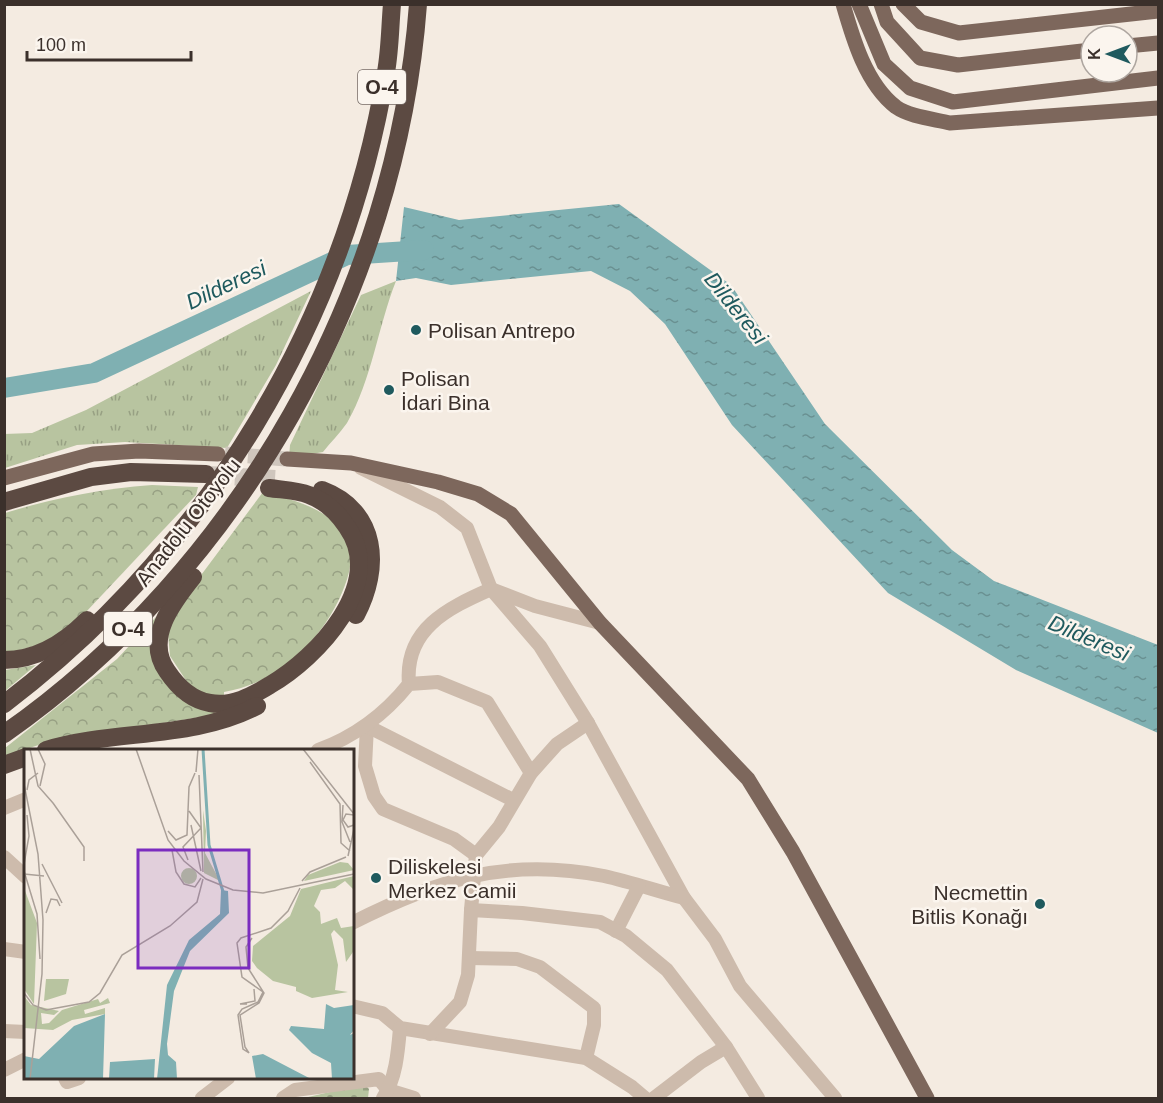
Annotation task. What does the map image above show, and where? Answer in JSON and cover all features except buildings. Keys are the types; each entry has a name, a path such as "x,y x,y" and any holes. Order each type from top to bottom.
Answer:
{"highway":[{"name":"Anadolu Otoyolu","path":"4,704 81,641 163,556 205,484 267,409 304,337 341,245 364,169 386,72 392,4"},
{"name":"Anadolu Otoyolu","path":"4,734 46,704 111,646 171,585 234,506 284,428 336,326 366,248 392,160 416,42 418,4"},
{"path":"4,502 91,477 131,472 205,484"},
{"path":"4,510 59,492 129,480 205,484"},
{"path":"51,749 100,739 164,732 213,723 255,707 290,684 334,646 357,614 369,588 373,558 368,536 359,518 346,503 330,493 296,482 272,484 325,502 339,515 352,533 358,551 359,571 353,597 334,628 310,655 283,678 245,699 224,704 211,704 198,700 181,688 165,668 159,645 162,625 173,603 201,567 234,506"},
{"path":"4,660 34,655 56,645 81,626 205,484"},
{"path":"4,765 24,758"}],"main road":[{"path":"843,4 871,77 897,108 922,117 950,123 1158,108"},
{"path":"860,4 884,64 910,88 953,102 1158,78"},
{"path":"880,4 886,22 920,58 958,64 1079,51"},
{"path":"903,4 921,22 959,33 1158,11"},
{"path":"1139,45 1158,43"},
{"path":"4,478 93,454 140,451 218,454"},
{"path":"287,459 351,463 478,494 511,514 600,623 748,779 793,852 927,1098"}],"street":[{"path":"351,463 440,507 467,528 491,589 540,646 588,723 684,898 715,939 740,986 835,1098"},
{"path":"410,684 411,650 425,629 442,614 491,589 535,606 600,623"},
{"path":"321,749 335,744 367,726 410,684 438,682 488,702 531,773"},
{"path":"430,1034 460,1002 468,975 476,855 499,827 531,773 557,744 588,723"},
{"path":"367,726 513,800"},
{"path":"367,726 365,766 374,796 383,809 454,839 476,855"},
{"path":"4,808 24,800"},
{"path":"4,857 24,875"},
{"path":"354,922 387,906 474,874 497,870 560,870 605,876 684,898"},
{"path":"616,931 639,886"},
{"path":"471,910 600,922 627,936 667,970 726,1047 758,1098"},
{"path":"4,949 24,952"},
{"path":"469,958 517,959 540,967 594,1008 594,1025 586,1058"},
{"path":"354,1006 382,1013 399,1028 586,1058 645,1098"},
{"path":"385,1094 398,1053 399,1028"},
{"path":"4,1031 24,1032"},
{"path":"654,1098 701,1062 726,1047"},
{"path":"4,1070 24,1060"},
{"path":"202,1098 226,1079"},
{"path":"283,1098 295,1090 356,1080 379,1079 385,1094"},
{"path":"385,1094 414,1098"}],"green space":[{"path":"396,281 363,389 347,423 323,452 289,458 290,445 361,295"},
{"path":"311,291 276,365 227,448 125,442 77,445 5,468 4,434 32,433 86,410"},
{"path":"152,485 198,487 196,495 86,612 49,642 5,654 5,513 78,495"},
{"path":"263,492 308,506 338,526 350,547 351,560 347,579 337,604 326,622 298,655 264,679 224,692 224,697 205,696 191,688 170,656 168,633 181,602"},
{"path":"156,617 152,638 155,662 215,712 213,715 51,741 5,756 5,748 117,659"},
{"path":"36,665 5,691 5,670"},
{"path":"364,1084 369,1089 368,1098 304,1098"}],"water":[{"path":"619,204 731,285 825,424 952,550 994,581 1158,645 1158,733 1016,670 888,593 732,425 665,324 630,291 591,271 451,285 416,278 396,281 404,207 459,220"}],"waterway":[{"name":"Dilderesi","path":"4,388 94,373 347,255 424,250"}],"tunnel":[{"path":"225,454 287,459"},
{"path":"208,475 275,479"}],"place":[{"name":"Polisan Antrepo","path":"416,330"},
{"name":"Polisan İdari Bina","path":"389,390"},
{"name":"Diliskelesi Merkez Camii","path":"376,878"},
{"name":"Necmettin Bitlis Konağı","path":"1040,904"}]}
